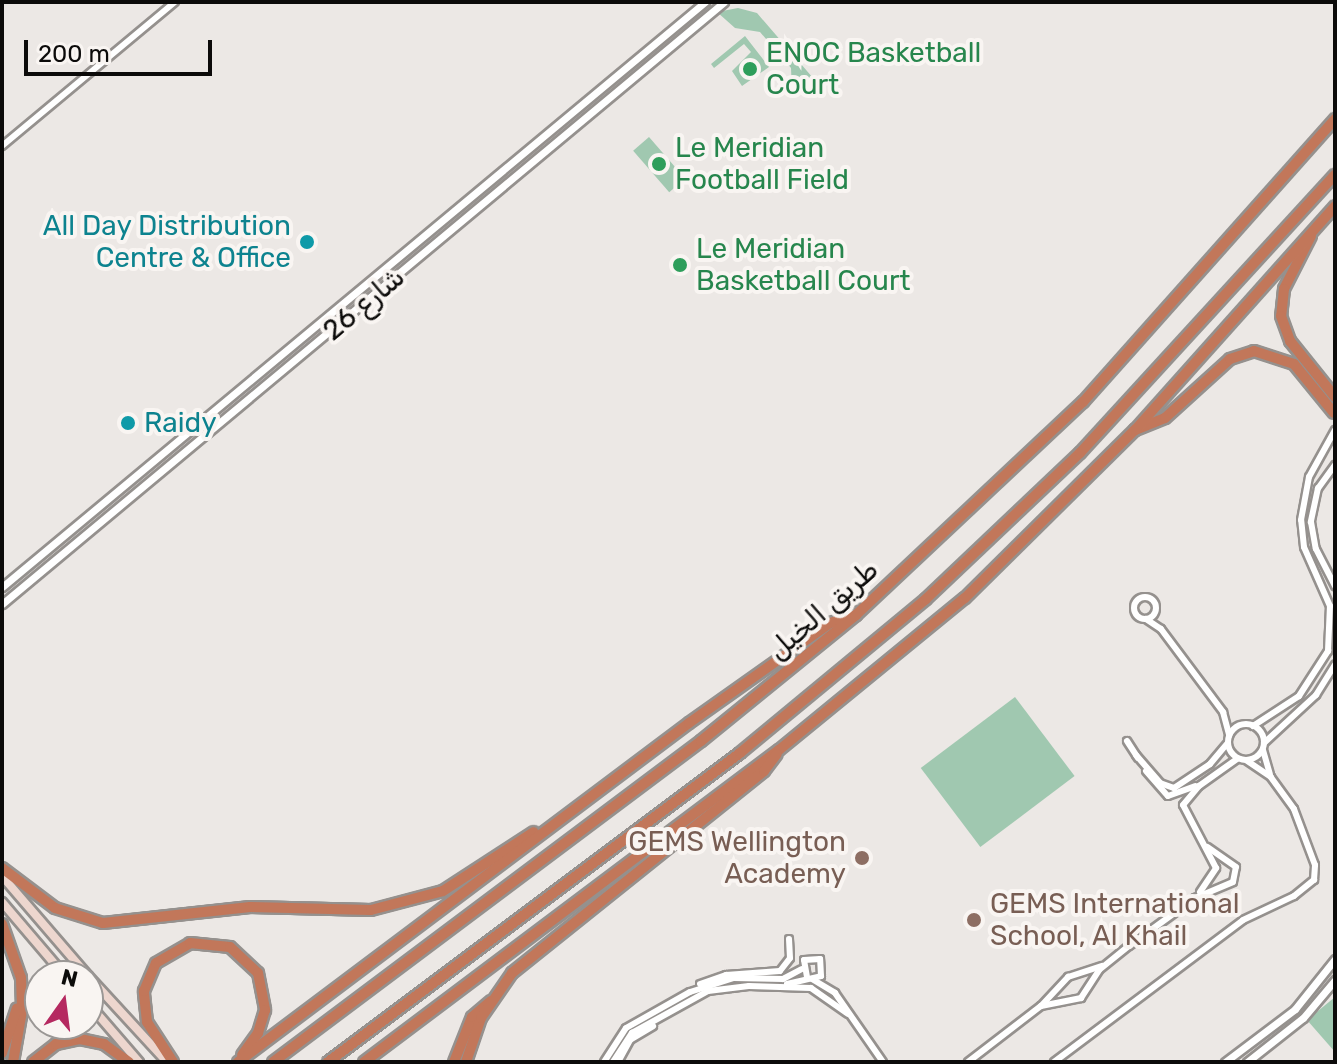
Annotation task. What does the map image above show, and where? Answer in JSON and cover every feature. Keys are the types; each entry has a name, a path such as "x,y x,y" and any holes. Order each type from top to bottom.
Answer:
{"highway":[{"name":"طريق الخيل","path":"273,1062 701,741 856,615 1083,402 1335,119"},
{"name":"طريق الخيل","path":"328,1062 740,753 926,599 1080,453 1335,175"},
{"path":"364,1062 779,750 965,598 1135,430 1335,206"},
{"path":"1311,233 1284,289 1281,316 1290,341 1335,397"},
{"path":"1135,430 1165,418 1230,359 1254,351 1294,364 1335,414"},
{"path":"237,1062 830,623 856,615"},
{"path":"454,1062 472,1017 491,1001 520,965 764,771 779,750"},
{"path":"2,868 55,908 103,923 250,907 371,910 443,891 541,827 558,822"},
{"path":"2,924 16,953 22,990 13,1062"},
{"path":"170,1062 147,1022 144,991 151,972 166,954 203,942 241,954 262,985 262,1021 237,1062"},
{"path":"2,1053 22,990"},
{"path":"466,1062 491,1001"},
{"path":"33,1062 56,1044 80,1039 104,1044 129,1062"}],"main road":[{"path":"2,876 74,960"},
{"path":"2,902 51,960"},
{"path":"104,993 170,1062"},
{"path":"104,1022 139,1062"}],"street":[{"path":"2,146 175,2"},
{"name":"شارع 26","path":"2,587 705,2"},
{"name":"شارع 26","path":"2,604 724,2"},
{"path":"403,253 409,266"},
{"path":"1223,712 1253,726 1299,696 1328,651 1330,606 1301,529 1304,494 1317,461 1335,430"},
{"path":"1317,461 1335,446"},
{"path":"1335,462 1321,482 1312,507 1312,531 1335,586"},
{"path":"1136,755 1160,783 1174,788 1210,764 1227,744 1229,735 1223,712 1161,629 1135,611 1137,600 1150,598 1161,629"},
{"path":"1146,619 1156,610"},
{"path":"1247,761 1316,695 1335,665"},
{"path":"1229,735 1244,724"},
{"path":"1054,1062 1243,920 1310,886 1316,870 1302,826 1271,777 1263,746 1253,726"},
{"path":"1127,741 1168,796 1199,786 1237,759"},
{"path":"1227,744 1237,759 1247,761 1271,777"},
{"path":"1195,898 1215,872 1207,847 1183,808 1199,786"},
{"path":"1041,1006 1081,998 1105,965 1195,898 1233,882 1238,875 1233,864 1207,847"},
{"path":"604,1062 626,1028 718,976 780,971 790,958 789,939"},
{"path":"616,1062 635,1036 713,991 776,986 810,978 824,970 820,959 807,958 802,969 783,979 734,978 695,990"},
{"path":"1225,1062 1295,1009 1335,959"},
{"path":"968,1062 1041,1006 1068,977 1105,965"},
{"path":"802,969 810,978 835,993 883,1062"},
{"path":"1247,1062 1303,1018 1335,980"},
{"path":"776,986 819,990 848,1014"}],"green space":[{"path":"738,8 757,13 813,78 792,92 791,68 760,32 735,28 717,12"},
{"name":"ENOC Basketball Court","path":"745,36 769,67 742,86 732,71 751,52 744,44 714,68 711,64"},
{"name":"Le Meridian Football Field","path":"649,137 685,179 669,192 633,151"},
{"path":"1015,697 1075,776 980,847 921,768"},
{"path":"1335,997 1335,1052 1307,1020"}],"place":[{"name":"ENOC Basketball Court","path":"750,69"},
{"name":"Le Meridian Football Field","path":"659,164"},
{"name":"All Day Distribution Centre & Office","path":"307,242"},
{"name":"Le Meridian Basketball Court","path":"680,265"},
{"name":"Raidy","path":"128,423"},
{"name":"GEMS Wellington Academy","path":"862,858"},
{"name":"GEMS International School, Al Khail","path":"974,920"}]}
